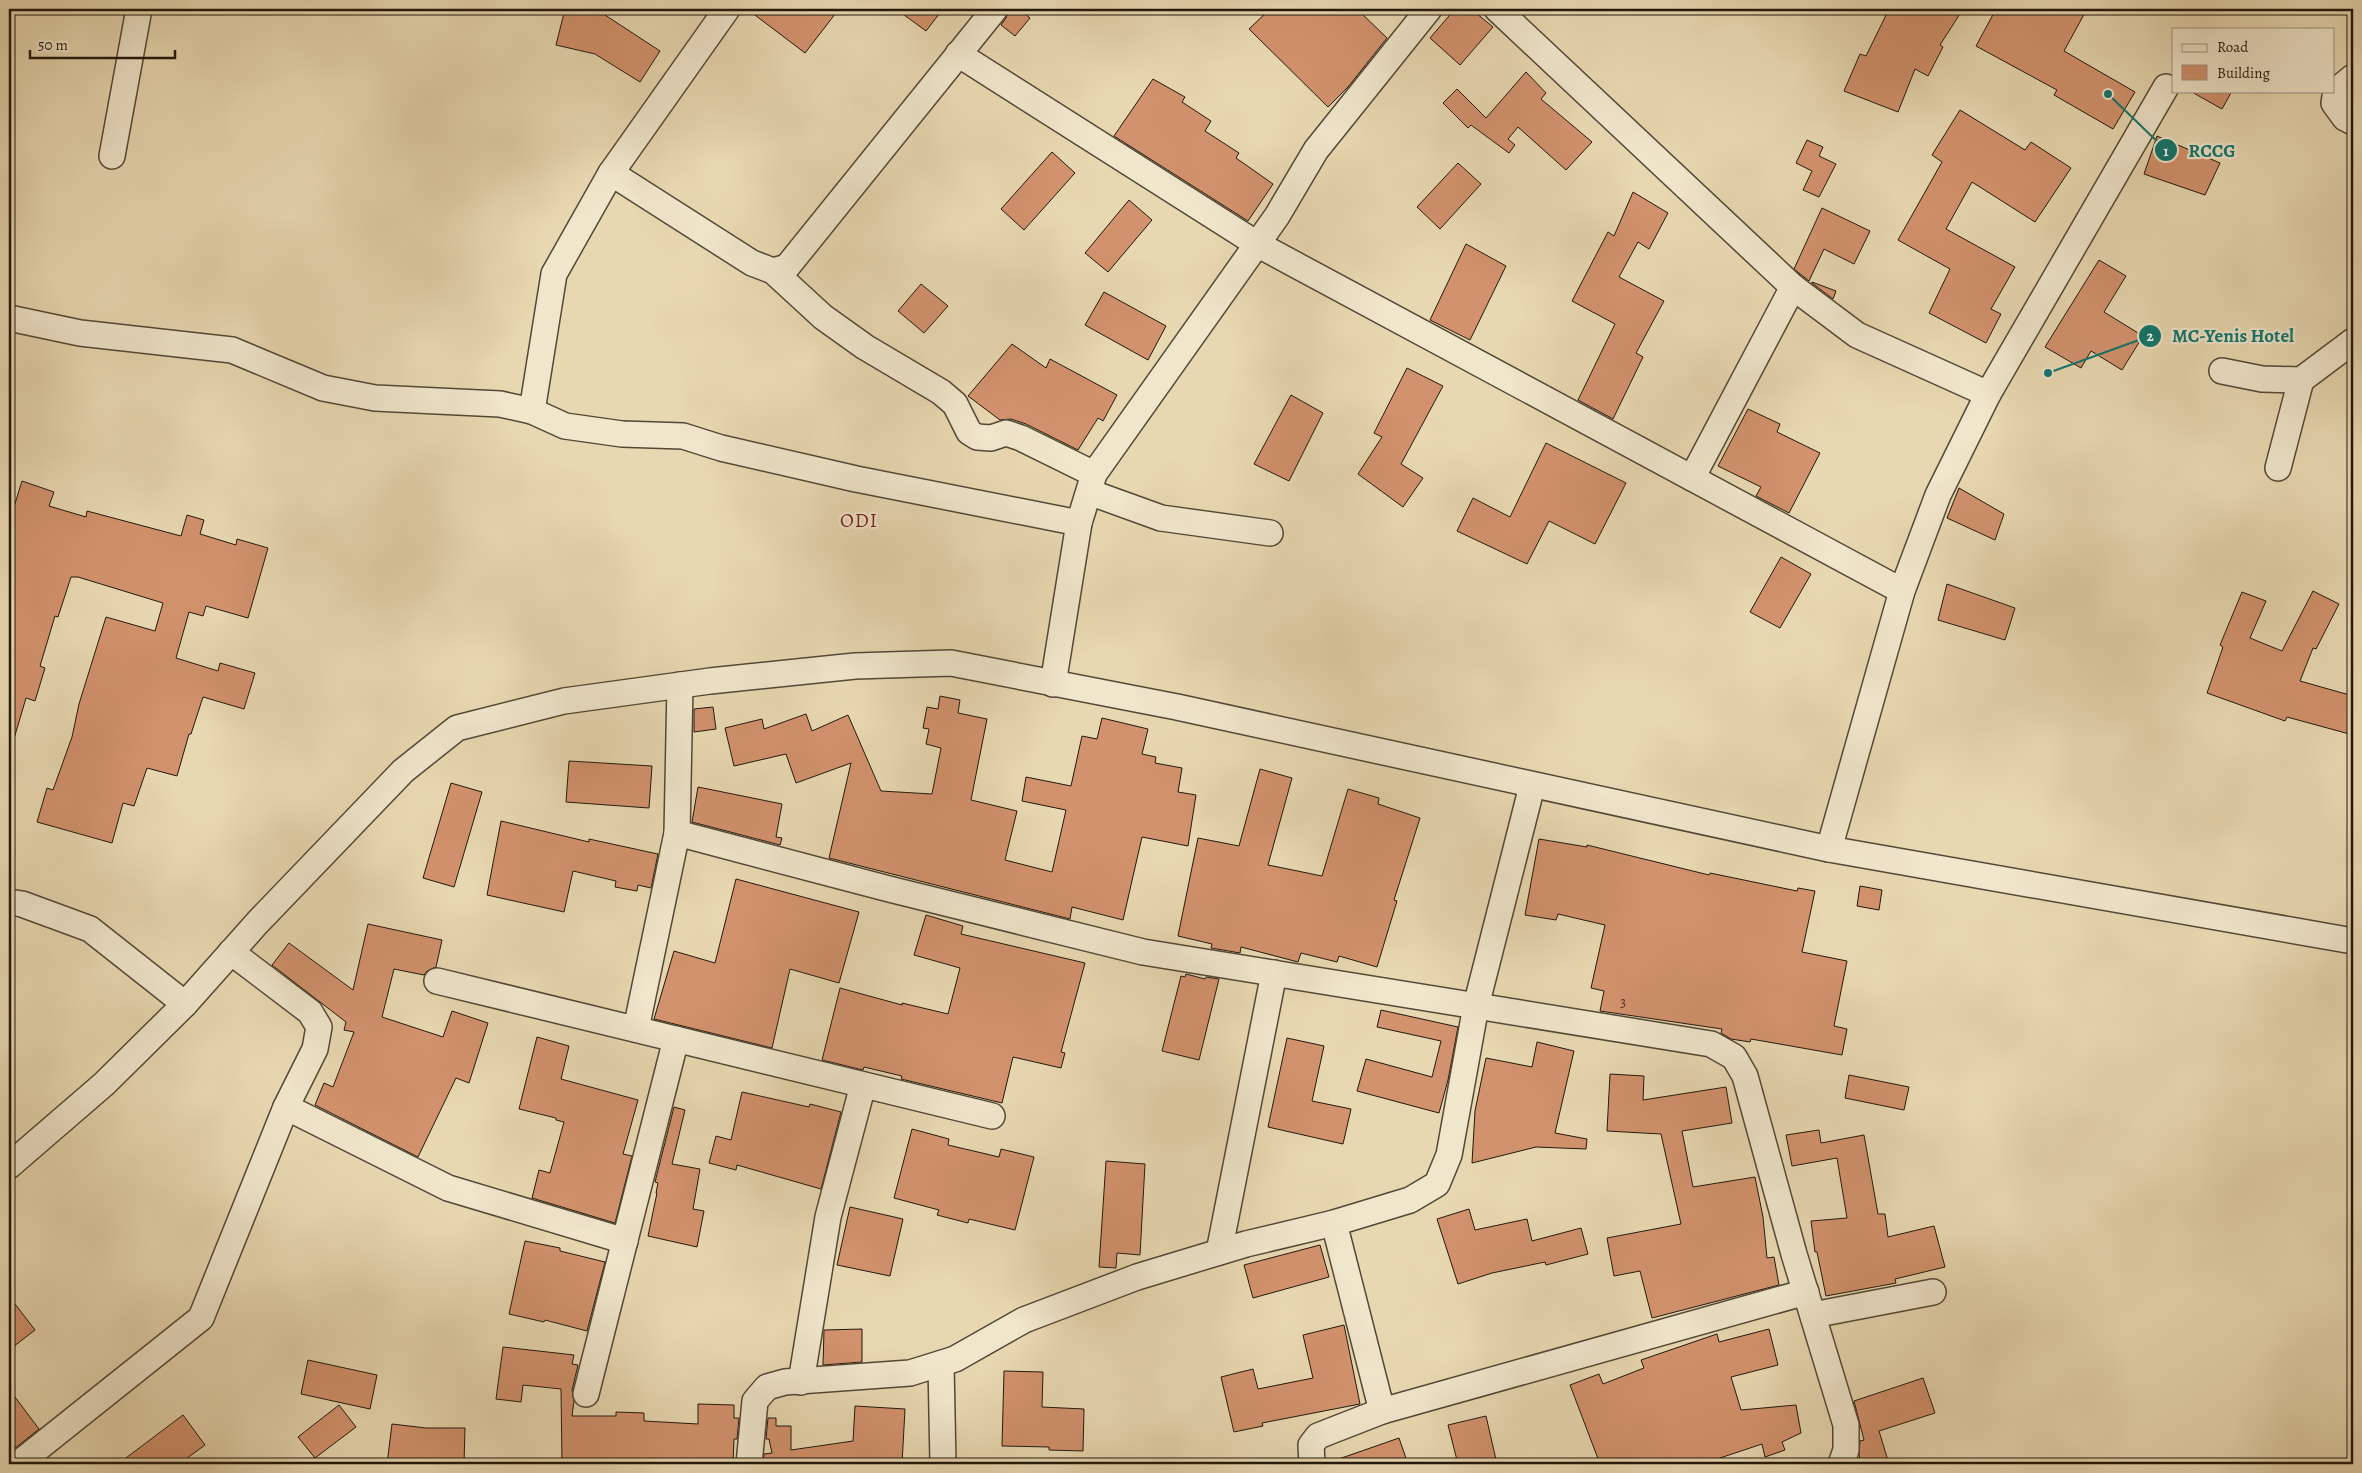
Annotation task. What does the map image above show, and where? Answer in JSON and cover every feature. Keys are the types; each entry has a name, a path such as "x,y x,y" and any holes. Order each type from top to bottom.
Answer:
{"street":[{"path":"112,156 139,9"},
{"path":"532,411 554,274 611,173 727,9"},
{"path":"773,271 787,267 995,9"},
{"path":"1053,684 1079,523 1091,483 1277,216 1316,150 1430,9"},
{"path":"1497,9 1793,287 1856,336 1988,394"},
{"path":"958,54 1257,244 1902,591"},
{"path":"2353,77 2336,91 2334,103 2345,118 2353,122"},
{"path":"1829,850 1902,591 1938,495 1988,394 2166,87"},
{"path":"611,173 752,263 773,271 823,317 865,347 941,392 955,404 969,432 977,437 991,438 1006,433 1021,438 1091,483 1161,518 1270,533"},
{"path":"1692,478 1793,287"},
{"path":"9,318 80,333 232,350 323,388 366,396 500,404 532,411 565,426 622,434 684,436 721,448 856,479 1079,523"},
{"path":"2222,371 2262,379 2301,380 2353,341"},
{"path":"2278,468 2301,380"},
{"path":"9,1166 104,1084 185,1004 231,952 403,771 457,728 564,701 680,685 855,666 951,663 1177,707 1829,850 2353,940"},
{"path":"636,1029 677,834 680,685"},
{"path":"749,1464 755,1400 766,1387 785,1382 910,1373 941,1364 955,1359 1024,1320 1137,1277 1219,1252 1410,1200 1437,1184 1449,1155 1476,1006 1532,786"},
{"path":"677,834 1143,952 1711,1044 1734,1057 1745,1076 1809,1303 1846,1425 1846,1450 1841,1464"},
{"path":"9,902 22,904 90,929 185,1004"},
{"path":"18,1464 201,1318 286,1107 314,1048 319,1027 310,1012 231,952"},
{"path":"1219,1252 1274,973"},
{"path":"437,981 992,1116"},
{"path":"586,1394 676,1039"},
{"path":"801,1382 828,1218 863,1085"},
{"path":"286,1107 448,1188 625,1241"},
{"path":"1334,1222 1382,1411"},
{"path":"1312,1464 1311,1445 1318,1436 1382,1411 1809,1303 1932,1292"},
{"path":"941,1364 942,1464"}],"building":[{"path":"565,9 606,9 605,15 660,51 640,82 595,54 556,45"},
{"path":"747,9 839,9 805,53"},
{"path":"896,9 943,9 926,31"},
{"path":"1009,9 1019,9 1030,18 1015,36 1001,25"},
{"path":"1270,9 1357,9 1387,38 1348,87 1328,107 1249,29"},
{"path":"1455,9 1471,9 1493,27 1460,65 1430,38"},
{"path":"1889,9 1963,9 1940,45 1943,47 1928,76 1915,69 1898,112 1844,91 1860,54 1866,56"},
{"path":"1996,9 2087,9 2064,51 2135,92 2113,129 2054,95 2057,90 1976,46"},
{"path":"1526,72 1546,93 1541,99 1592,142 1566,170 1518,127 1508,139 1515,145 1509,153 1471,125 1468,128 1443,103 1457,89 1486,118"},
{"path":"1153,79 1185,97 1182,102 1211,121 1205,131 1239,153 1236,158 1273,184 1248,221 1114,136"},
{"path":"2192,92 2231,92 2222,109"},
{"path":"1960,110 2025,150 2031,142 2071,168 2035,222 1972,182 1946,229 2015,267 1991,309 2001,314 1986,343 1929,313 1950,269 1898,240 1942,162 1932,155"},
{"path":"2157,136 2220,163 2205,195 2144,174"},
{"path":"1807,140 1823,147 1819,156 1836,164 1819,197 1803,190 1812,171 1796,163"},
{"path":"1052,152 1075,173 1024,230 1001,209"},
{"path":"1458,163 1481,184 1440,229 1417,207"},
{"path":"1633,192 1668,213 1649,249 1638,242 1619,277 1664,301 1636,353 1643,357 1613,419 1578,400 1615,324 1572,301 1608,232 1614,236"},
{"path":"1129,200 1152,220 1108,272 1085,253"},
{"path":"1822,208 1870,231 1854,264 1824,249 1809,281 1794,269"},
{"path":"1466,244 1506,266 1470,340 1430,320"},
{"path":"2099,260 2126,276 2104,312 2143,336 2122,370 2091,351 2081,368 2045,347"},
{"path":"1812,283 1836,291 1833,299"},
{"path":"921,284 948,306 924,333 898,311"},
{"path":"1104,292 1166,326 1148,360 1085,325"},
{"path":"1012,344 1046,368 1050,359 1117,395 1103,421 1098,418 1078,450 1026,424 1011,419 1000,420 968,396"},
{"path":"1407,368 1443,386 1401,464 1423,478 1403,507 1358,474 1382,437 1374,433"},
{"path":"1291,395 1323,413 1289,481 1254,464"},
{"path":"1748,409 1780,424 1777,432 1820,453 1789,513 1756,496 1761,487 1718,466"},
{"path":"1546,443 1626,483 1595,544 1549,521 1527,564 1457,531 1473,498 1510,517"},
{"path":"22,481 54,492 49,506 86,517 87,511 181,536 187,515 204,520 200,534 236,545 237,539 268,548 248,618 206,606 203,616 189,612 176,658 218,671 220,663 255,673 244,709 203,697 191,734 189,734 177,776 147,768 134,806 123,803 112,843 37,822 47,788 53,790 72,737 79,704 106,617 155,631 163,603 78,577 71,577 58,617 55,616 40,666 45,668 35,701 26,698 13,742 9,742 9,523"},
{"path":"1959,488 2004,514 1995,540 1947,518"},
{"path":"1781,557 1811,574 1780,628 1750,612"},
{"path":"1947,584 2015,608 2005,640 1938,620"},
{"path":"2313,591 2339,604 2316,649 2313,648 2300,681 2353,696 2353,735 2287,717 2285,721 2207,693 2223,647 2220,645 2242,592 2266,601 2250,638 2282,651"},
{"path":"940,696 960,700 958,713 987,719 971,800 1017,811 1005,860 1052,872 1066,810 1022,801 1026,777 1071,786 1082,736 1097,739 1102,718 1148,729 1142,754 1156,757 1155,763 1182,768 1178,792 1196,795 1188,846 1142,837 1123,920 1072,907 1070,919 829,858 851,763 796,783 786,754 734,766 725,728 762,719 764,729 806,714 812,731 848,715 881,791 932,794 941,748 926,744 929,729 923,728 927,707 938,709"},
{"path":"713,707 716,729 694,732 694,709"},
{"path":"569,761 652,766 649,808 566,802"},
{"path":"1260,769 1292,778 1268,865 1322,876 1348,789 1379,798 1378,804 1420,818 1394,900 1397,901 1377,967 1339,956 1337,962 1301,953 1298,962 1241,947 1240,953 1211,948 1212,944 1178,936 1198,838 1239,846"},
{"path":"451,783 482,792 454,887 423,878"},
{"path":"698,787 782,804 776,837 782,838 780,845 692,822"},
{"path":"501,821 589,842 589,839 658,854 651,888 638,885 637,891 615,887 616,881 573,871 564,912 487,895"},
{"path":"1539,839 1587,847 1587,845 1709,875 1710,873 1797,891 1798,888 1815,891 1802,952 1847,961 1834,1026 1847,1029 1842,1055 1751,1039 1750,1042 1731,1039 1721,1033 1722,1029 1600,1011 1604,991 1591,988 1605,925 1558,914 1556,920 1525,915"},
{"path":"736,879 859,912 839,983 790,969 772,1048 654,1019 674,951 715,963"},
{"path":"1860,886 1882,890 1879,910 1857,906"},
{"path":"926,915 963,926 961,934 1085,963 1061,1052 1065,1053 1061,1068 1013,1057 1002,1103 901,1079 902,1076 864,1067 863,1070 822,1060 840,988 902,1005 902,1003 948,1014 960,968 914,955"},
{"path":"368,924 442,940 436,967 427,971 424,975 394,969 382,1017 443,1037 452,1011 488,1023 469,1083 456,1078 418,1157 315,1105 324,1083 333,1087 354,1032 344,1030 346,1022 272,965 289,943 353,990"},
{"path":"1186,974 1205,979 1206,977 1219,979 1199,1060 1162,1051 1181,976 1185,977"},
{"path":"1381,1010 1458,1027 1448,1080 1439,1113 1357,1091 1366,1059 1432,1077 1441,1041 1377,1027"},
{"path":"537,1037 569,1046 561,1079 638,1100 623,1154 632,1156 615,1223 532,1198 539,1170 550,1173 564,1122 556,1120 556,1118 519,1109"},
{"path":"1287,1038 1324,1046 1312,1101 1351,1109 1343,1144 1268,1127"},
{"path":"1537,1042 1574,1051 1555,1133 1587,1139 1586,1149 1536,1147 1472,1163 1475,1111 1486,1058 1532,1067"},
{"path":"1610,1074 1644,1076 1643,1100 1726,1087 1732,1123 1682,1131 1693,1187 1755,1177 1763,1217 1767,1258 1774,1257 1779,1285 1652,1318 1640,1271 1614,1276 1607,1238 1681,1224 1661,1134 1607,1131"},
{"path":"1849,1075 1909,1087 1904,1110 1845,1098"},
{"path":"742,1092 809,1107 810,1104 841,1112 821,1189 737,1165 736,1170 709,1163 716,1136 731,1140"},
{"path":"674,1107 685,1110 672,1164 700,1169 693,1209 704,1211 697,1247 648,1236 657,1193 658,1183 655,1182"},
{"path":"912,1129 949,1139 948,1145 999,1157 1001,1149 1034,1157 1015,1230 969,1219 968,1223 937,1215 939,1210 894,1198"},
{"path":"1819,1130 1821,1143 1864,1135 1878,1214 1885,1214 1888,1237 1934,1226 1945,1267 1895,1279 1896,1283 1826,1296 1817,1252 1815,1252 1811,1221 1847,1218 1837,1158 1792,1166 1786,1135"},
{"path":"1106,1161 1145,1164 1140,1255 1117,1253 1116,1268 1099,1267"},
{"path":"850,1207 903,1219 890,1276 837,1265"},
{"path":"1469,1209 1475,1230 1527,1219 1532,1241 1581,1228 1588,1254 1546,1265 1545,1262 1492,1273 1458,1284 1437,1219"},
{"path":"525,1241 560,1248 560,1251 605,1262 587,1331 545,1320 544,1322 509,1314"},
{"path":"1320,1245 1329,1277 1253,1298 1244,1265"},
{"path":"9,1296 35,1330 9,1350"},
{"path":"1344,1325 1360,1404 1262,1423 1263,1426 1234,1432 1221,1377 1253,1369 1258,1389 1313,1378 1303,1335"},
{"path":"862,1329 862,1362 823,1365 824,1330"},
{"path":"1769,1329 1778,1365 1731,1377 1741,1410 1796,1405 1801,1433 1782,1442 1785,1450 1765,1457 1762,1444 1717,1459 1718,1464 1600,1464 1570,1385 1599,1374 1603,1384 1644,1368 1641,1360 1717,1334 1719,1342"},
{"path":"503,1347 574,1355 572,1364 578,1365 572,1390 574,1401 572,1416 616,1416 616,1412 644,1413 644,1421 698,1424 698,1404 734,1405 734,1418 739,1418 737,1439 734,1439 733,1464 562,1464 561,1389 523,1385 521,1402 496,1399"},
{"path":"308,1360 377,1375 370,1409 301,1394"},
{"path":"1004,1371 1043,1372 1042,1407 1084,1409 1083,1451 1049,1450 1049,1447 1002,1446"},
{"path":"1923,1378 1935,1413 1879,1431 1889,1464 1862,1464 1859,1455 1860,1441 1864,1440 1854,1401"},
{"path":"9,1389 39,1429 9,1453"},
{"path":"339,1405 356,1427 315,1458 298,1437"},
{"path":"855,1406 905,1409 902,1464 763,1464 764,1454 772,1453 769,1439 766,1439 768,1418 776,1418 776,1426 791,1426 791,1450 853,1441"},
{"path":"183,1415 205,1445 179,1464 118,1464"},
{"path":"1486,1416 1497,1464 1458,1464 1448,1425"},
{"path":"392,1424 426,1428 465,1428 464,1464 387,1464"},
{"path":"1399,1438 1408,1464 1333,1464 1333,1461"}],"place":[{"name":"RCCG","path":"2108,94"},
{"name":"MC-Yenis Hotel","path":"2048,373"}],"district":[{"name":"ODI","path":"859,520"}]}
